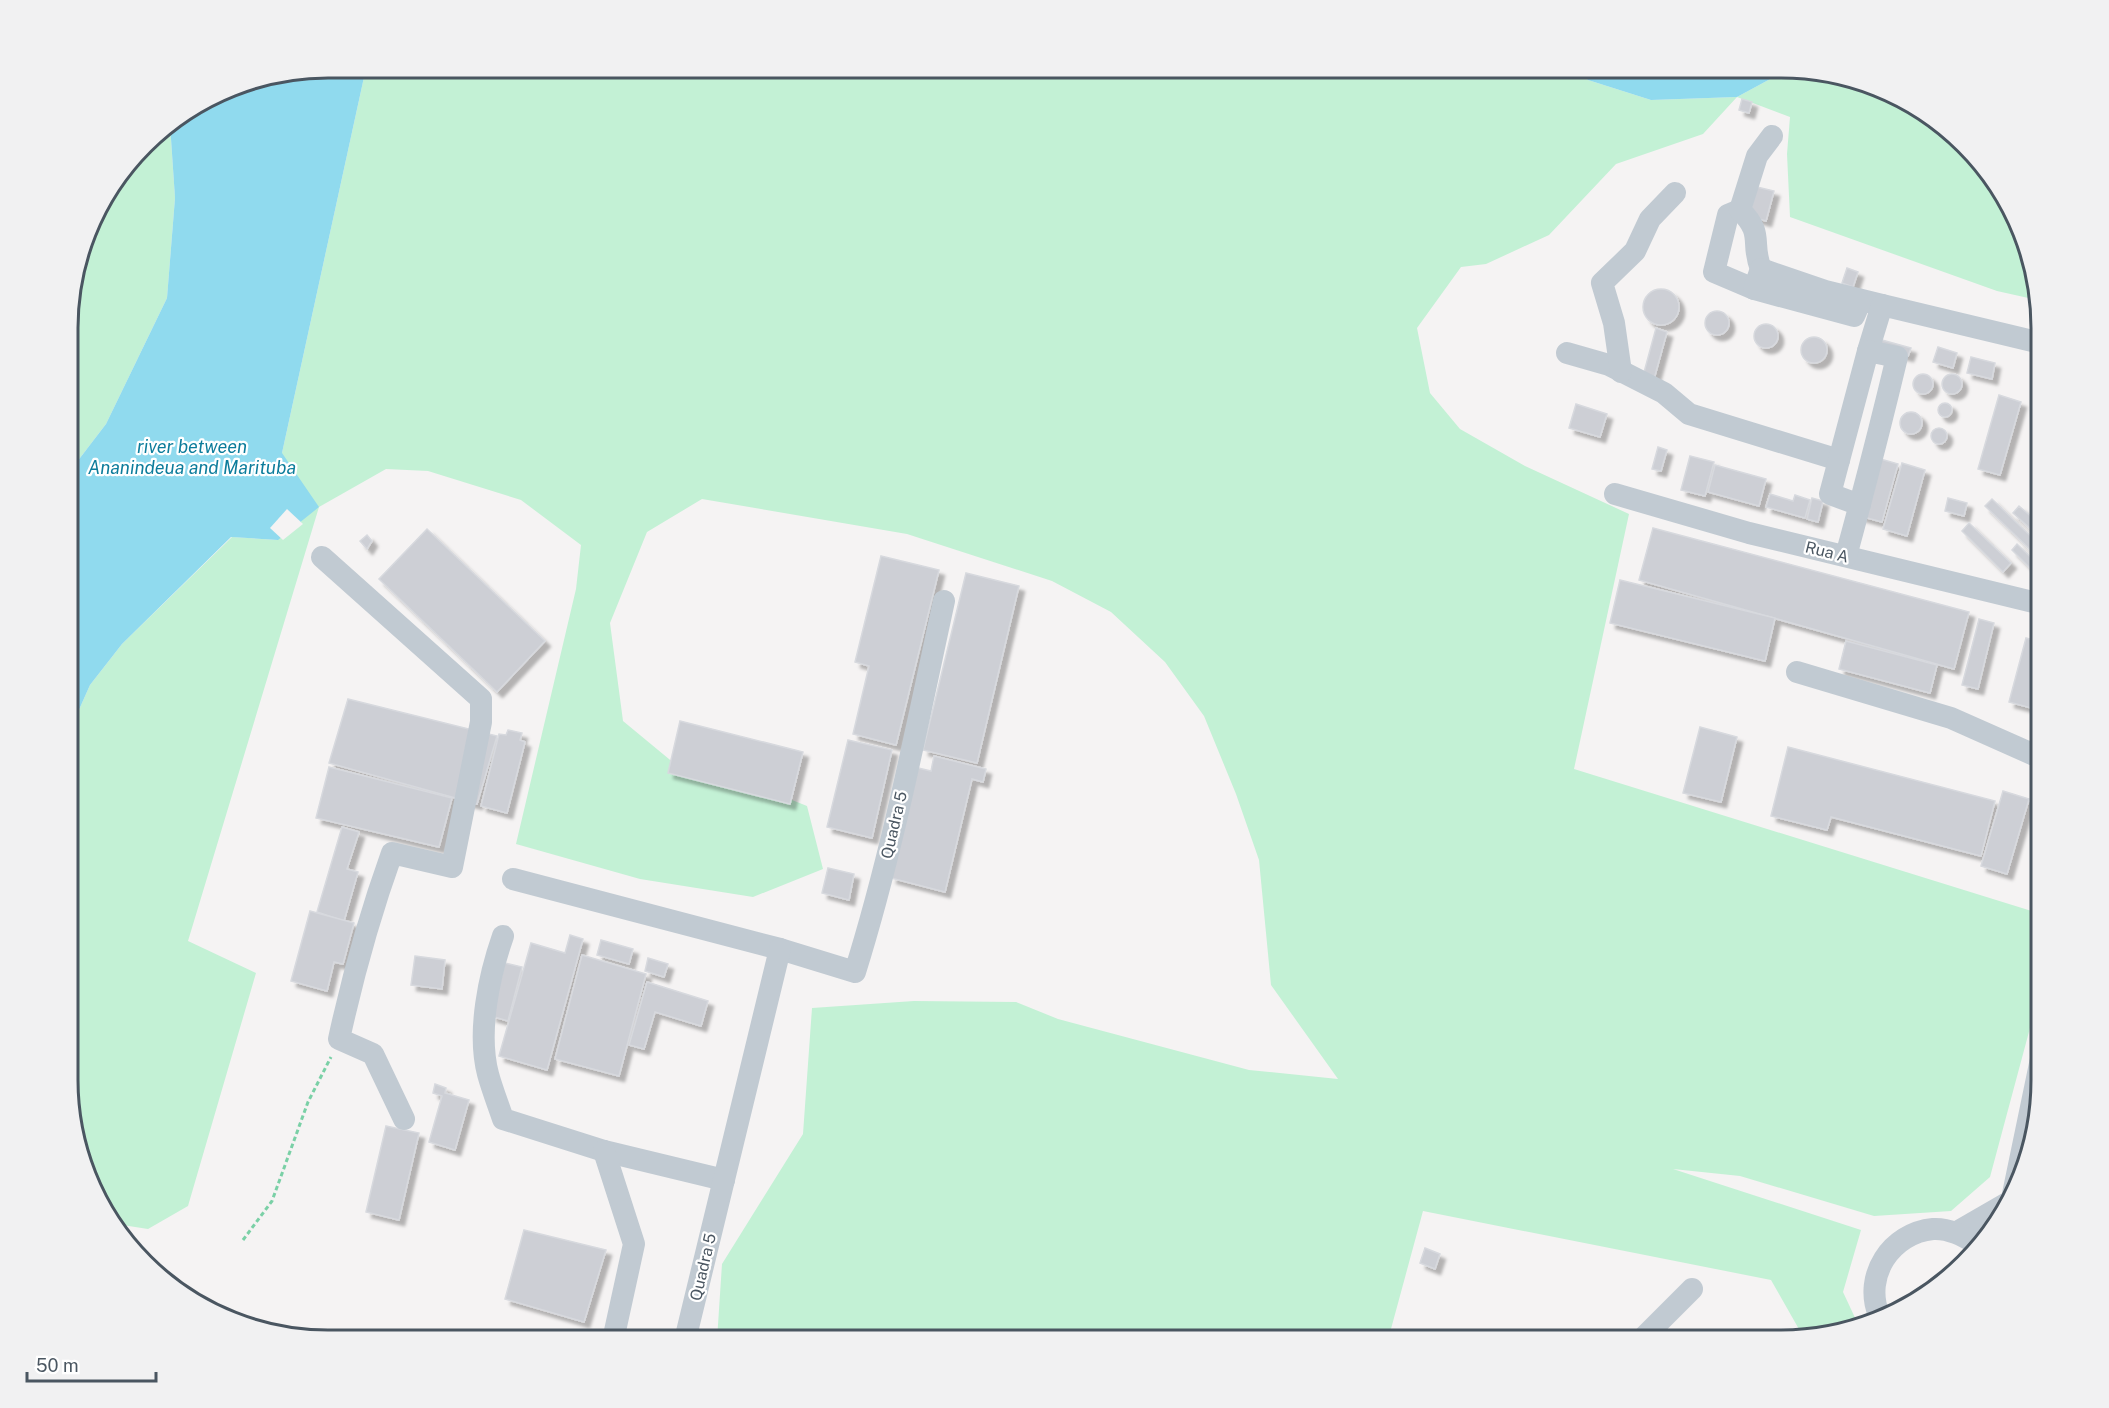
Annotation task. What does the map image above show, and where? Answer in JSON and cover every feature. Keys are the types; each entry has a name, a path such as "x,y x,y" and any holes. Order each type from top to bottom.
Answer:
{"street":[{"path":"1772,136 1757,156 1740,210 1728,215 1714,272 1826,291 2031,341"},
{"path":"1621,372 1614,323 1602,283 1635,251 1650,219 1675,193"},
{"path":"1740,210 1753,223 1756,234 1758,279"},
{"path":"1860,505 1830,494 1868,351 1872,302"},
{"path":"1846,556 1897,357 1868,351"},
{"path":"1567,353 1609,365 1664,393 1689,414 1839,460"},
{"name":"Rua A","path":"1615,494 1749,532 2031,602"},
{"path":"322,557 481,699 481,722 452,867 392,853 360,950 339,1039 373,1054 404,1119"},
{"name":"Quadra 5","path":"513,879 780,949 855,972 873,915 944,601"},
{"path":"1797,672 1951,718 2031,754"},
{"path":"503,936 493,963 484,1024 488,1072 503,1119 604,1151 724,1180"},
{"name":"Quadra 5","path":"687,1330 780,949"},
{"path":"604,1151 634,1244 615,1330"},
{"path":"1957,1232 1994,1211"},
{"path":"1877,1311 1874,1284 1881,1263 1894,1245 1913,1234 1934,1229 1957,1232 1972,1241"},
{"path":"1651,1330 1692,1289"}],"path":[{"path":"243,1240 272,1201 308,1102 339,1039"}],"green space":[{"path":"364,78 1586,78 1651,100 1737,97 1703,134 1616,164 1549,235 1486,264 1461,267 1417,328 1430,393 1460,429 1525,466 1629,514 1574,769 2031,911 2031,1024 1990,1177 1951,1211 1874,1216 1740,1176 1673,1169 1861,1230 1843,1292 1855,1318 1813,1328 1799,1329 1771,1280 1423,1211 1391,1330 718,1330 722,1264 803,1134 812,1008 914,1001 1016,1002 1058,1019 1249,1070 1338,1079 1271,985 1259,860 1236,794 1204,716 1165,662 1111,612 1052,581 907,534 702,499 647,532 610,623 623,721 675,764 729,775 807,806 823,869 753,897 640,879 516,844 576,589 581,545 521,500 428,471 386,469 319,507 188,941 256,973 188,1206 148,1229 125,1225 104,1190 91,1160 80,1112 78,1080 78,712 90,685 122,644 232,537 278,540 282,453"},
{"path":"1772,78 1813,80 1861,91 1920,120 1958,151 1989,189 2018,248 2029,298 1997,291 1790,217 1787,154 1790,117 1737,97"},
{"path":"171,134 175,198 167,298 106,424 78,461 78,328 83,280 97,233 120,189 151,151"}],"water":[{"name":"river between Ananindeua and Marituba","path":"328,78 364,78 282,453 319,507 278,540 231,537 122,644 90,685 78,712 78,461 106,424 167,298 175,198 171,134 189,120 233,97 280,83"},
{"path":"1586,78 1772,78 1737,97 1651,100"}],"pier":[{"path":"287,509 303,524 283,540 270,528"}],"building":[{"path":"1742,99 1752,102 1749,113 1739,110"},
{"path":"1757,187 1774,191 1766,221 1749,216"},
{"path":"1847,268 1858,272 1853,287 1842,283"},
{"path":"1661,289 1674,294 1679,307 1674,320 1661,325 1648,320 1643,307 1648,294"},
{"path":"1717,311 1725,315 1729,323 1725,331 1717,335 1709,331 1705,323 1709,315"},
{"path":"1766,324 1771,325 1777,331 1777,341 1771,347 1766,348 1761,347 1755,341 1754,336 1755,331 1761,325"},
{"path":"1656,328 1667,332 1654,379 1643,376"},
{"path":"1814,337 1823,341 1827,350 1823,359 1814,363 1805,359 1801,350 1805,341"},
{"path":"1882,340 1911,348 1908,356 1879,348"},
{"path":"1938,347 1957,353 1953,368 1933,362"},
{"path":"1971,357 1995,363 1992,379 1967,373"},
{"path":"1923,374 1930,377 1933,384 1930,391 1923,394 1916,391 1913,384 1916,377"},
{"path":"1952,374 1959,377 1962,384 1959,391 1952,394 1945,391 1942,384 1945,377"},
{"path":"1999,395 2021,402 2000,475 1978,469"},
{"path":"1945,403 1950,405 1952,410 1950,415 1945,417 1940,415 1938,410 1940,405"},
{"path":"1576,404 1607,414 1600,437 1569,428"},
{"path":"1911,412 1921,419 1922,423 1915,433 1911,434 1901,427 1900,423 1907,413"},
{"path":"1936,428 1942,428 1947,436 1945,442 1936,444 1931,439 1931,433"},
{"path":"1658,447 1667,450 1661,471 1652,469"},
{"path":"1690,456 1714,462 1705,496 1681,490"},
{"path":"1877,458 1898,464 1882,522 1860,516"},
{"path":"1902,463 1925,470 1907,536 1883,529"},
{"path":"1715,465 1766,479 1759,506 1708,492"},
{"path":"1770,494 1793,501 1795,495 1810,500 1805,518 1766,507"},
{"path":"1812,498 1823,501 1818,522 1807,519"},
{"path":"1948,498 1967,503 1964,516 1945,511"},
{"path":"1992,499 2031,536 2031,550 1985,506"},
{"path":"2019,506 2031,516 2031,529 2013,513"},
{"path":"1969,523 2011,563 2003,572 1962,531"},
{"path":"1653,528 1969,612 1954,669 1639,580"},
{"path":"427,529 545,641 497,692 379,579"},
{"path":"367,535 372,541 367,549 360,541"},
{"path":"2017,544 2031,557 2031,569 2012,550"},
{"path":"881,556 939,570 896,745 853,734 869,666 855,662"},
{"path":"966,573 1019,586 977,763 923,750"},
{"path":"1620,580 1775,618 1765,661 1610,623"},
{"path":"1979,619 1994,623 1978,689 1962,685"},
{"path":"2026,638 2031,639 2031,708 2009,702"},
{"path":"1846,641 1937,665 1930,693 1839,669"},
{"path":"348,699 497,736 477,804 329,763"},
{"path":"680,721 803,752 790,804 668,773"},
{"path":"1700,727 1737,737 1721,802 1683,793"},
{"path":"508,730 522,733 520,740 525,742 507,813 481,806 499,734 506,735"},
{"path":"848,740 892,750 872,838 827,827"},
{"path":"1788,747 1995,801 1981,856 1831,817 1827,830 1771,816"},
{"path":"934,756 986,769 983,782 972,779 945,892 891,878 918,768 931,771"},
{"path":"329,767 452,798 439,847 316,818"},
{"path":"2003,791 2029,799 2007,874 1981,866"},
{"path":"342,827 359,832 347,869 358,872 344,921 317,912"},
{"path":"828,868 854,874 849,900 822,893"},
{"path":"310,911 354,923 343,964 334,962 327,991 291,981"},
{"path":"570,935 583,939 547,1070 499,1056 531,943 565,953"},
{"path":"601,940 633,949 629,964 597,955"},
{"path":"582,955 646,974 619,1076 555,1059"},
{"path":"415,956 445,960 442,989 411,985"},
{"path":"648,958 668,964 664,977 645,971"},
{"path":"505,963 522,967 508,1021 491,1016"},
{"path":"647,982 708,1001 701,1026 655,1012 644,1049 629,1045"},
{"path":"435,1084 446,1088 445,1093 469,1100 455,1150 429,1142 442,1096 433,1093"},
{"path":"386,1126 419,1133 399,1220 366,1212"},
{"path":"524,1230 606,1250 584,1322 505,1299"},
{"path":"1425,1248 1440,1254 1435,1269 1420,1263"}]}
